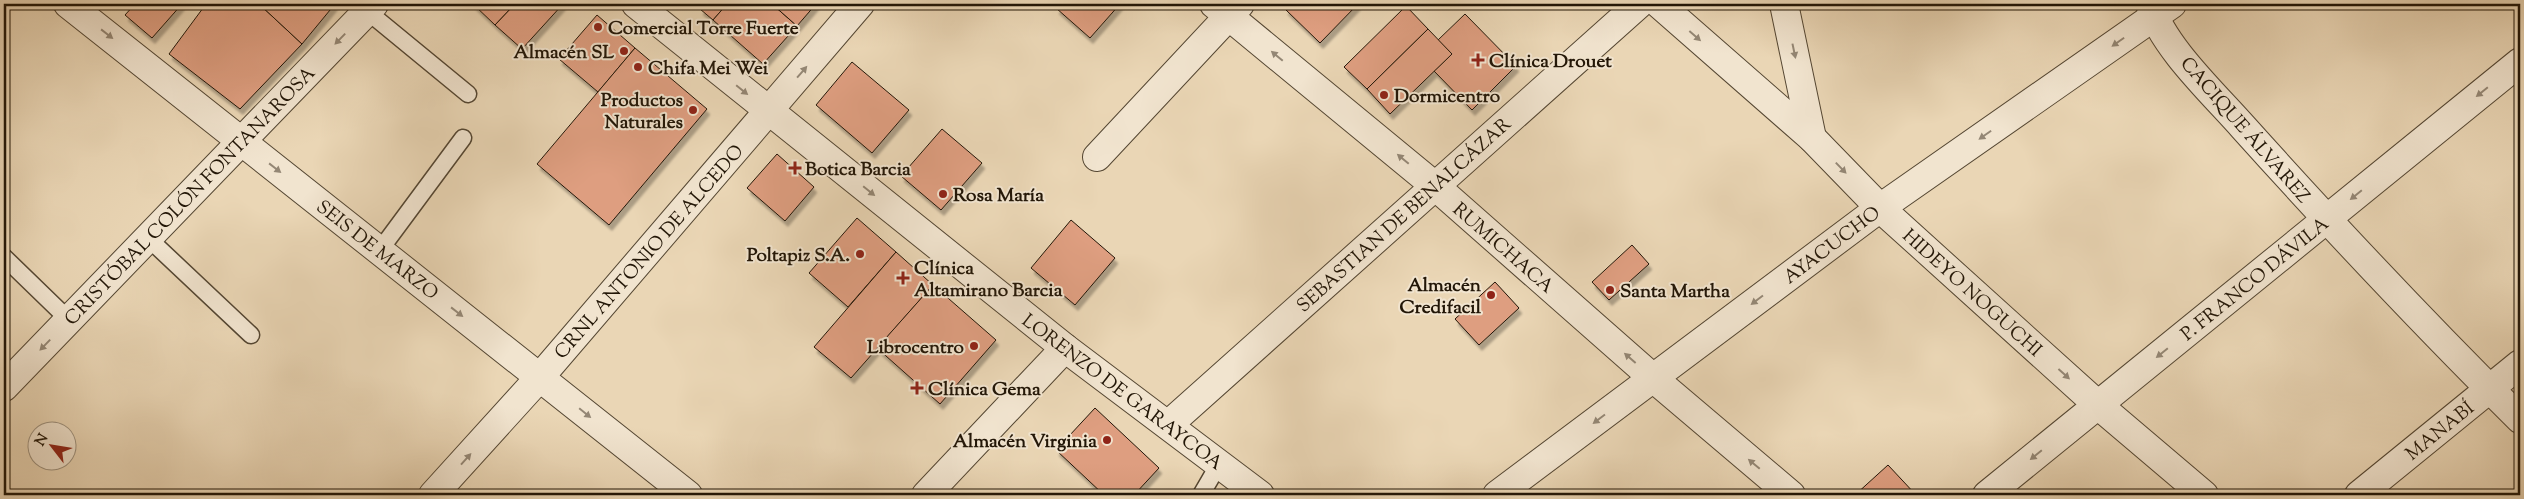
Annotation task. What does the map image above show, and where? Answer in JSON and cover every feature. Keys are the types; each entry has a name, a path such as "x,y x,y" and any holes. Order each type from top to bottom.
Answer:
{"street":[{"name":"SEIS DE MARZO","path":"68,4 688,495"},
{"name":"LORENZO DE GARAYCOA","path":"636,4 1065,348 1260,495"},
{"name":"CRNL ANTONIO DE ALCEDO","path":"433,495 540,377 860,4"},
{"name":"SEBASTIAN DE BENALCÁZAR","path":"1168,425 1639,4"},
{"name":"HIDEYO NOGUCHI","path":"1658,4 1812,138 1880,208 2098,405 2204,495"},
{"path":"1784,4 1812,138"},
{"name":"CRISTÓBAL COLÓN FONTANAROSA","path":"4,387 370,8"},
{"name":"RUMICHACA","path":"1227,8 1435,186 1653,378 1791,495"},
{"path":"1097,157 1227,8"},
{"name":"AYACUCHO","path":"1497,495 1880,208 2159,8"},
{"name":"CACIQUE ÁLVAREZ","path":"2159,8 2183,59 2326,220 2520,419"},
{"name":"P. FRANCO DÁVILA","path":"1987,495 2520,62"},
{"path":"926,495 1065,348"},
{"name":"MANABÍ","path":"2359,495 2520,364"}],"lane":[{"path":"370,8 468,94"},
{"path":"380,250 463,138"},
{"path":"148,238 251,335"},
{"path":"4,257 69,320"},
{"path":"1202,495 1220,464"}],"building":[{"path":"135,4 182,4 152,38 125,15"},
{"path":"206,4 259,4 302,44 240,109 169,54"},
{"path":"259,4 335,4 302,44"},
{"path":"473,4 515,4 495,25"},
{"path":"515,4 563,4 522,49 495,25"},
{"path":"705,4 727,4 713,20 700,9"},
{"path":"727,4 772,4 797,26 763,64 713,20"},
{"path":"772,4 816,4 797,26"},
{"path":"1060,4 1120,4 1090,38 1056,8"},
{"path":"1290,4 1358,4 1320,43 1285,9"},
{"path":"1406,6 1428,29 1367,89 1344,67"},
{"name":"Clínica Drouet","path":"1465,14 1516,66 1472,110 1434,71 1452,54 1438,40"},
{"path":"597,15 635,48 598,92 559,59"},
{"path":"1428,29 1452,54 1390,114 1367,89"},
{"path":"635,48 707,109 609,225 537,164"},
{"path":"852,62 909,110 872,153 816,105"},
{"path":"942,129 982,163 941,210 901,176"},
{"path":"777,154 814,187 785,221 747,188"},
{"path":"857,218 896,252 848,307 809,273"},
{"path":"1071,220 1115,258 1075,305 1031,268"},
{"path":"1632,245 1649,264 1609,300 1592,282"},
{"path":"896,252 933,285 851,378 814,347"},
{"path":"1495,282 1519,308 1479,345 1455,319"},
{"path":"933,285 996,340 940,404 877,348"},
{"path":"1095,408 1159,468 1134,495 1104,495 1056,450"},
{"path":"1888,465 1916,495 1855,495"}],"place":[{"name":"Comercial Torre Fuerte","path":"598,27"},
{"name":"Almacén SL","path":"624,51"},
{"name":"Clínica Drouet","path":"1478,60"},
{"name":"Chifa Mei Wei","path":"638,67"},
{"name":"Dormicentro","path":"1384,95"},
{"name":"Productos Naturales","path":"693,110"},
{"name":"Botica Barcia","path":"795,168"},
{"name":"Rosa María","path":"943,194"},
{"name":"Poltapiz S.A.","path":"860,254"},
{"name":"Clínica Altamirano Barcia","path":"903,278"},
{"name":"Santa Martha","path":"1610,290"},
{"name":"Almacén Credifacil","path":"1491,295"},
{"name":"Librocentro","path":"974,346"},
{"name":"Clínica Gema","path":"917,388"},
{"name":"Almacén Virginia","path":"1107,440"}]}
